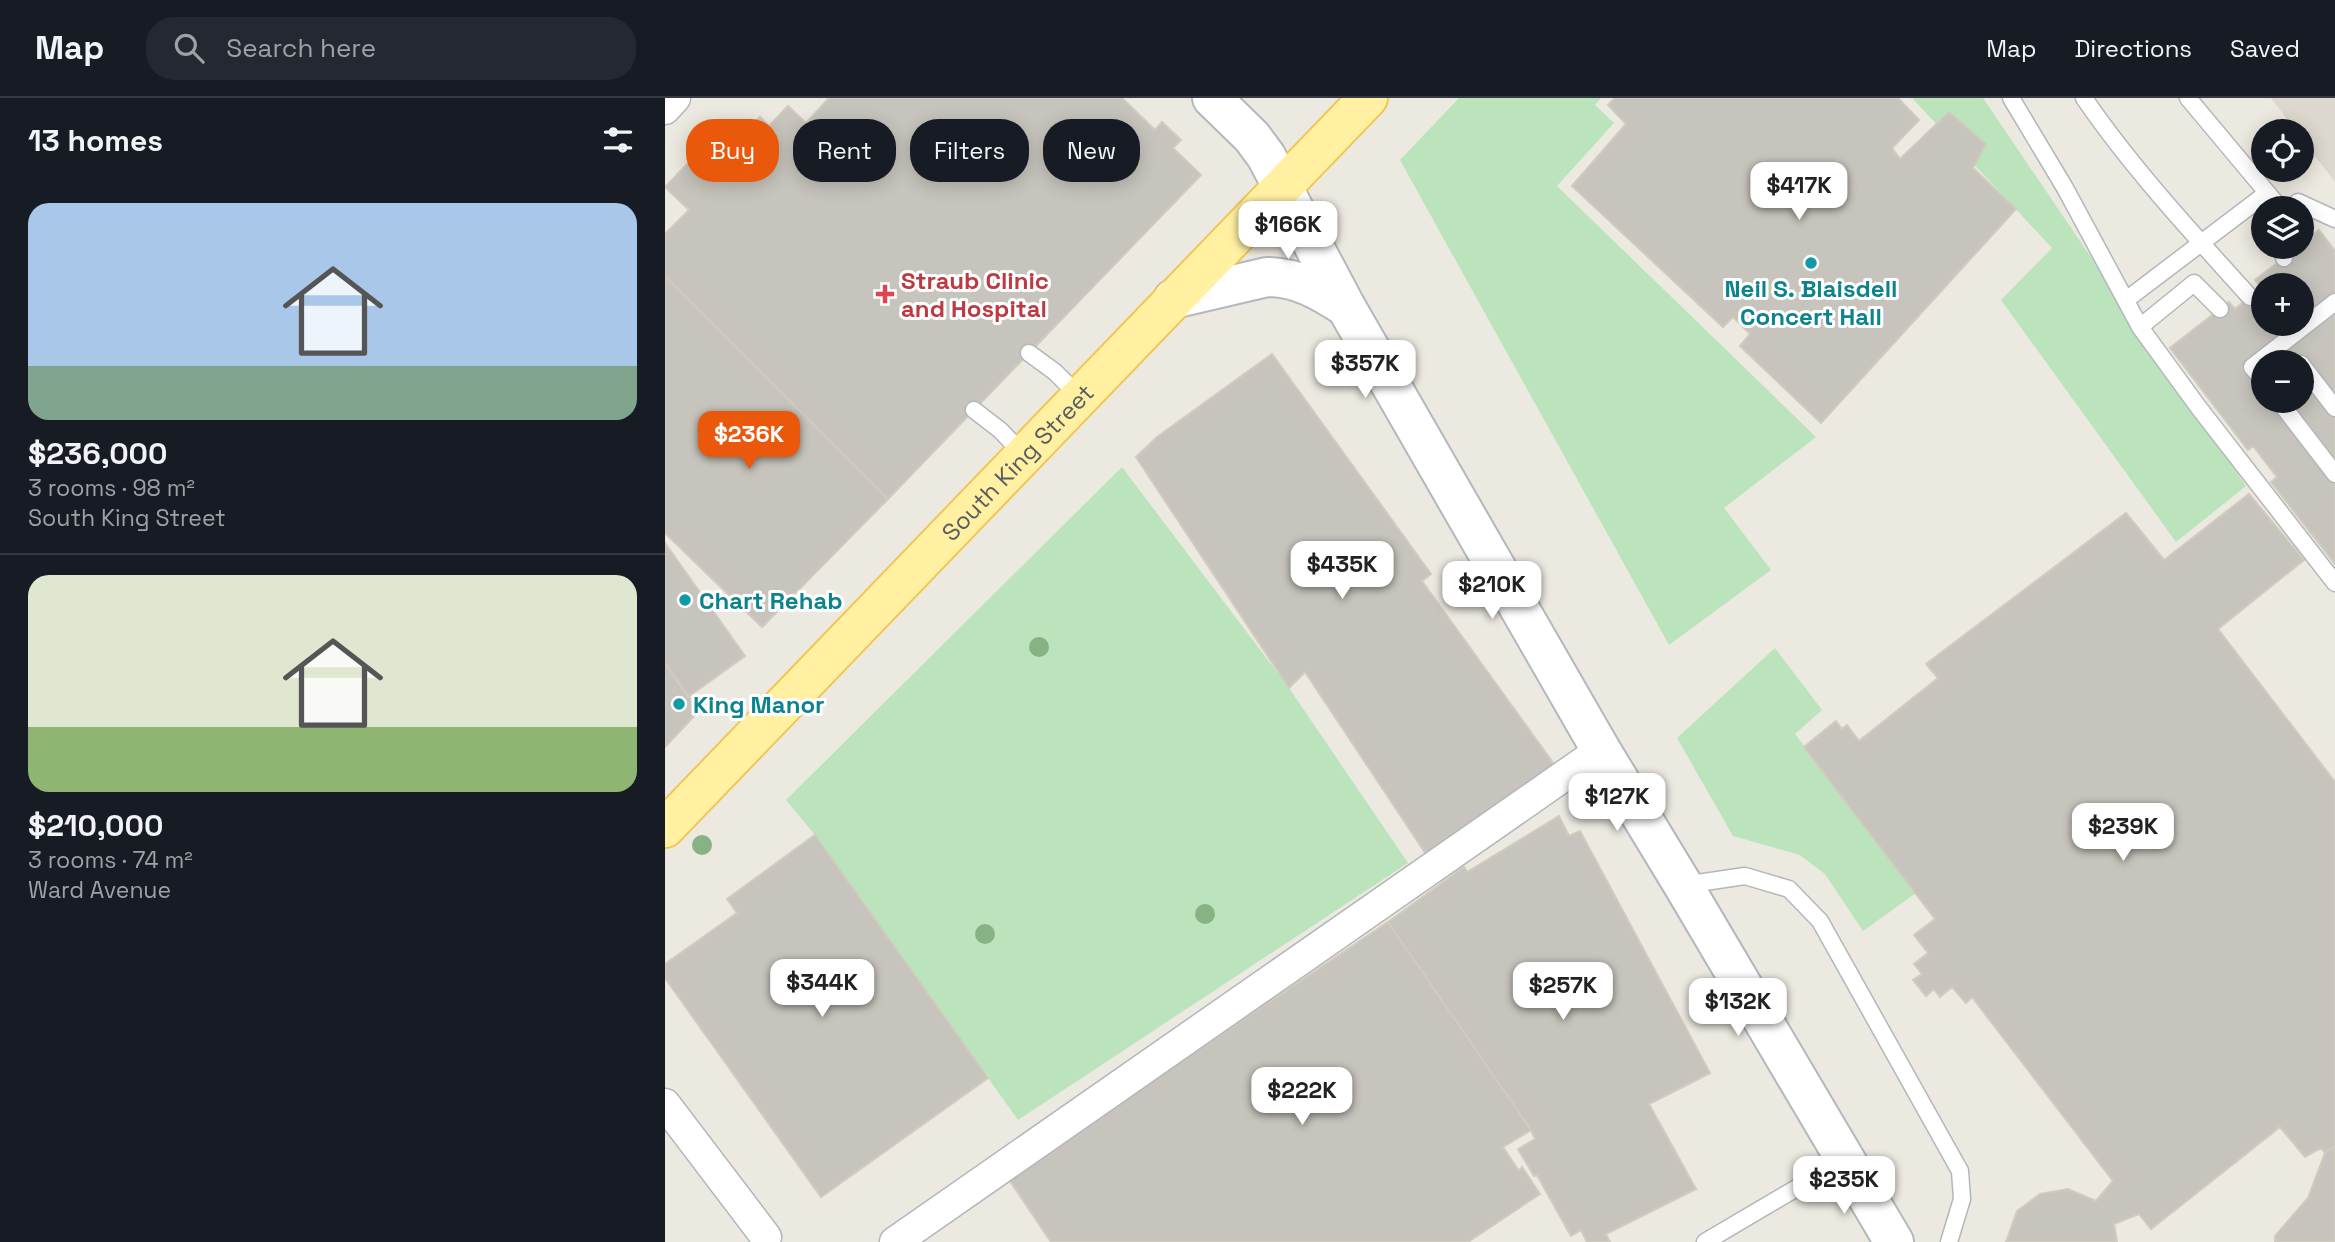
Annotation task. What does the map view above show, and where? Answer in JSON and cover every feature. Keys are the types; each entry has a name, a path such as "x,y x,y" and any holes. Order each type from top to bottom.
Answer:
{"main road":[{"path":"1212,98 1252,137 1266,156 1346,307 1601,751 1894,1242"},
{"name":"South King Street","path":"665,828 1368,98"},
{"path":"1173,299 1276,277 1306,284 1346,307"}],"street":[{"path":"665,109 675,98"},
{"path":"895,1242 1601,751"},
{"path":"665,1104 767,1237"}],"lane":[{"path":"2011,98 2071,199 2140,327 2199,408 2335,583"},
{"path":"2084,98 2201,243 2250,297"},
{"path":"2188,98 2270,196"},
{"path":"2126,300 2267,193"},
{"path":"2314,209 2335,219"},
{"path":"2140,327 2195,284 2220,309"},
{"path":"2274,350 2335,302"},
{"path":"1029,353 1055,372 1079,396"},
{"path":"2314,381 2335,408"},
{"path":"974,410 1000,430 1024,455"},
{"path":"2288,413 2335,474"},
{"path":"1683,885 1745,876 1790,889 1820,921 1960,1171 1962,1199 1949,1242"},
{"path":"1705,1242 1844,1160"}],"shaded area":[{"path":"2271,98 2335,98 2335,182 2314,155 2314,119 2287,119"}],"green space":[{"path":"1459,98 1601,98 1595,105 1614,123 1557,186 1816,437 1724,508 1771,570 1669,645 1400,160"},
{"path":"1912,98 1983,98 2246,486 2176,542 2001,300 2052,248"},
{"path":"1122,467 1289,688 1408,863 1018,1120 815,835 786,800"},
{"path":"1775,648 1822,710 1795,734 1916,893 1863,931 1825,874 1800,855 1733,836 1677,738"}],"building":[{"name":"Straub Clinic and Hospital","path":"829,98 1122,98 1155,130 1162,122 1181,140 1173,148 1201,175 888,499 665,276 665,234 689,210 665,187 686,165 686,182 779,182 779,119 776,119 788,106 802,119 793,119 793,182 896,182 896,119 810,119"},
{"name":"Neil S. Blaisdell Concert Hall","path":"1615,98 1898,98 1919,120 1892,148 1900,159 1949,112 1986,144 1973,168 2016,209 1821,423 1740,346 1750,334 1733,317 1723,327 1572,186 1626,124 1608,105"},
{"path":"2319,230 2335,251 2335,564 2271,482 2277,477 2253,446 2248,450 2170,348 2229,302 2235,309 2251,296 2251,336 2314,336 2314,273 2264,273 2282,259 2314,259 2314,234"},
{"path":"665,276 888,499 762,627 665,533"},
{"path":"1272,354 1431,574 1422,581 1556,767 1426,854 1305,672 1289,688 1136,457 1157,437"},
{"path":"2249,494 2304,560 2218,629 2335,782 2335,1146 2325,1153 2321,1148 2305,1157 2280,1127 2151,1229 2139,1214 2114,1224 2117,1242 2006,1242 2017,1211 2040,1194 2068,1189 2096,1201 2113,1181 1972,997 1966,1003 1952,987 1940,997 1934,989 1926,996 1913,980 1922,974 1914,964 1928,953 1914,935 1935,919 1804,747 1836,721 1842,729 1847,725 1859,741 1938,678 1926,664 2126,513 2164,560"},
{"name":"Chart Rehab","path":"665,543 745,656 688,697 665,663"},
{"name":"King Manor","path":"665,663 699,711 665,747"},
{"path":"1559,816 1569,836 1580,831 1710,1073 1649,1104 1696,1189 1606,1234 1610,1242 1587,1242 1581,1230 1571,1236 1537,1175 1534,1176 1518,1149 1535,1139 1531,1130 1388,922 1464,867 1467,872"},
{"path":"815,835 988,1078 821,1197 665,978 665,964 737,913 727,899"},
{"path":"1388,922 1531,1130 1503,1147 1519,1171 1522,1167 1540,1194 1468,1242 1051,1242 1008,1178"},
{"path":"2335,1146 2335,1242 2275,1242 2275,1236 2308,1198 2325,1153"}],"place":[{"name":"Neil S. Blaisdell Concert Hall","path":"1811,263"},
{"name":"Straub Clinic and Hospital","path":"885,294"},
{"name":"Chart Rehab","path":"685,600"},
{"name":"King Manor","path":"679,704"}]}
